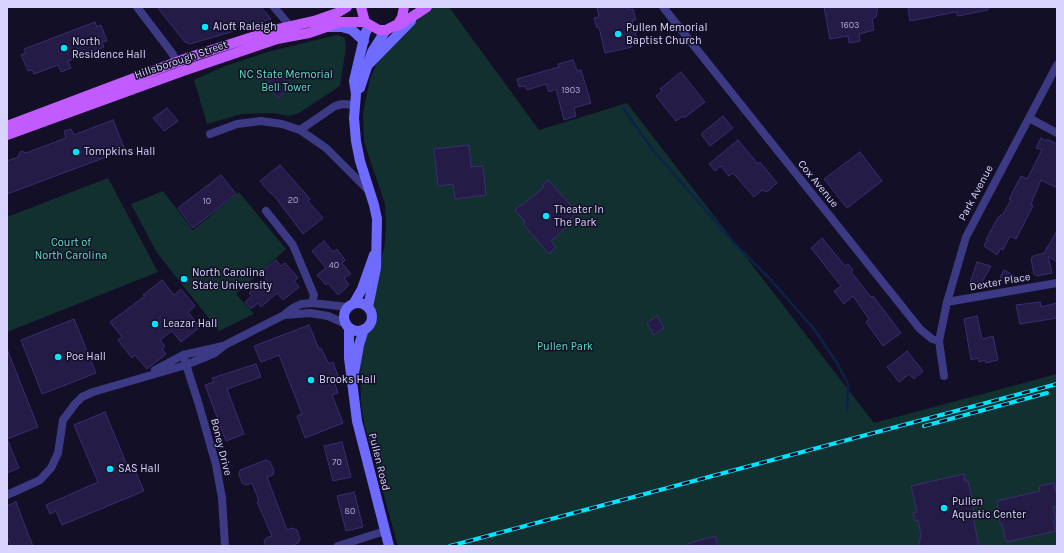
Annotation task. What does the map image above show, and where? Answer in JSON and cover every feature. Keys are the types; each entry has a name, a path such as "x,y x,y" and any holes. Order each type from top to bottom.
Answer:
{"main road":[{"path":"361,7 367,24 354,81 356,94 356,141 360,161 377,219 376,268 368,308 372,319 368,326 364,329 356,331 347,326 344,315 351,305 376,251"},
{"path":"356,94 360,88 372,52 389,29 402,18 404,7"},
{"name":"Hillsborough Street","path":"7,126 177,62 290,26 325,18 346,8"},
{"path":"389,29 404,23 424,9"},
{"path":"366,67 424,9"},
{"name":"Hillsborough Street","path":"7,135 183,71 277,39 327,27 341,22 367,24 379,30 389,29"},
{"path":"327,27 342,27 352,30 364,41"},
{"path":"351,305 362,304 368,308"},
{"name":"Pullen Road","path":"347,326 356,420 388,544"},
{"name":"Pullen Road","path":"353,382 359,345 364,329"}],"street":[{"path":"136,7 183,71"},
{"path":"274,7 290,26"},
{"name":"Cox Avenue","path":"663,7 920,329 932,339 939,341"},
{"name":"Park Avenue","path":"939,341 947,302 966,237 1057,65"},
{"path":"300,130 335,106 344,104 355,105"},
{"path":"1029,118 1057,134"},
{"path":"210,134 237,124 261,121 282,124 300,130 313,138 330,152 370,193"},
{"path":"266,211 293,245 314,295 312,304"},
{"name":"Dexter Place","path":"947,302 1057,283"},
{"path":"7,495 40,480 51,468 58,453 63,420 75,404 93,392 186,365 215,353 225,345 284,315 292,308 301,304 351,305"},
{"path":"284,315 310,313 328,316 347,326"},
{"path":"939,341 944,376"},
{"path":"146,376 183,355 225,345"},
{"name":"Boney Drive","path":"183,355 216,466 222,498 225,546"},
{"path":"338,546 385,531"}],"green space":[{"name":"Pullen Park","path":"434,7 449,7 539,130 627,103 874,423 1057,374 1057,546 398,546 365,427 361,405 360,357 367,333 373,289 385,244 386,225 385,204 364,142 363,113 370,79 381,54 419,18"},
{"name":"NC State Memorial Bell Tower","path":"337,35 345,38 346,48 340,86 299,113 289,116 272,113 242,114 207,124 194,80 225,66 271,51"},
{"name":"Court of North Carolina","path":"108,178 158,272 7,332 7,217"},
{"path":"163,191 193,230 239,192 286,249 236,294 254,314 219,331 157,253 131,204"}],"building":[{"name":"Aloft Raleigh","path":"157,7 261,7 271,19 241,28 239,25 231,32 190,44 185,42"},
{"name":"Pullen Memorial Baptist Church","path":"597,7 628,7 629,10 633,9 636,20 632,20 637,39 630,40 632,47 605,53 599,27 597,28 594,18 599,17"},
{"path":"824,7 878,7 876,17 872,19 874,30 859,34 860,41 849,43 848,36 830,39"},
{"path":"908,7 988,7 988,10 958,16 956,12 910,21"},
{"name":"North Residence Hall","path":"95,22 97,27 101,25 107,41 102,42 104,47 68,61 71,68 61,72 58,65 34,74 32,70 28,71 21,55 26,53 24,49"},
{"path":"573,60 577,71 581,70 591,103 574,108 576,116 564,120 556,89 549,92 546,84 527,90 525,86 519,87 517,79 559,67 558,64"},
{"path":"281,72 292,86 278,98 266,84"},
{"path":"681,72 705,102 684,118 683,116 676,121 656,96 662,91 660,89"},
{"path":"167,108 178,121 164,131 153,118"},
{"path":"723,116 733,128 710,146 701,134"},
{"name":"Tompkins Hall","path":"113,120 125,150 7,194 7,161 18,157 21,151 26,153 66,138 64,131 71,129 74,135"},
{"path":"1041,138 1057,144 1057,188 1041,180 1031,204 1033,206 1016,239 1010,236 1003,250 1001,248 997,255 984,246 986,240 998,217 1003,214 1011,200 1009,199 1021,176 1027,179 1042,150 1036,148"},
{"path":"738,140 758,164 760,162 777,183 767,192 762,190 754,197 733,173 729,176 721,166 715,171 709,164"},
{"path":"469,145 471,167 483,166 486,195 455,199 453,184 438,186 434,149"},
{"path":"860,152 882,181 847,208 824,179"},
{"path":"280,165 310,199 308,201 323,218 303,234 272,193 271,194 260,181"},
{"path":"221,175 236,194 193,228 178,208"},
{"name":"Theater In The Park","path":"548,180 577,212 570,219 572,222 551,241 556,247 549,254 523,224 525,222 515,210 544,187 542,185"},
{"path":"1057,231 1057,262 1048,256 1052,273 1037,276 1034,274 1031,259 1033,256 1044,253"},
{"path":"822,238 845,266 848,264 853,270 851,272 871,297 873,296 901,333 883,346 866,322 869,319 853,296 844,304 834,291 841,286 811,248"},
{"path":"324,241 333,252 337,249 345,260 342,263 351,274 344,278 349,285 338,295 328,283 326,285 317,275 326,268 312,251"},
{"path":"276,260 281,266 285,263 293,272 298,278 294,281 299,287 283,300 277,293 261,307 258,303 251,309 245,302 252,296 249,293 266,278 261,272"},
{"path":"977,262 991,266 980,286 970,283"},
{"path":"1004,270 1016,277 1013,284 1000,277"},
{"name":"Leazar Hall","path":"162,280 174,295 181,289 195,306 188,312 200,327 181,342 172,331 160,340 165,346 162,349 166,354 147,369 135,355 132,358 118,340 122,337 110,322 145,296 143,295"},
{"path":"1040,302 1041,307 1057,303 1057,318 1020,324 1016,305"},
{"path":"657,316 664,328 654,335 647,323"},
{"path":"977,316 982,339 993,336 998,360 986,363 985,360 979,362 978,358 971,360 964,319"},
{"name":"Poe Hall","path":"74,319 96,373 42,394 21,340"},
{"name":"Brooks Hall","path":"309,325 319,349 321,348 329,364 333,362 338,376 333,378 338,393 332,395 343,423 305,438 297,416 302,414 279,355 261,362 254,346"},
{"path":"7,349 38,427 7,439"},
{"path":"907,351 923,371 914,379 909,374 899,382 887,367"},
{"path":"256,364 261,377 227,389 244,434 226,441 205,385 214,382 212,378"},
{"name":"SAS Hall","path":"105,412 129,470 134,468 144,491 62,525 56,511 50,514 46,505 98,482 74,425"},
{"path":"7,439 19,468 7,473"},
{"path":"342,442 351,477 333,481 324,446"},
{"path":"266,460 270,462 274,471 273,475 267,477 287,530 292,528 297,530 300,539 298,543 291,546 266,546 264,542 266,538 272,536 257,502 259,501 252,483 246,485 242,483 239,474 240,470"},
{"name":"Pullen Aquatic Center","path":"964,474 965,481 968,481 973,504 974,522 979,546 918,546 921,536 918,520 915,521 913,513 917,512 911,486"},
{"path":"1054,483 1057,506 1053,507 1056,520 1053,520 1056,531 1006,542 1002,524 1000,524 997,501 1040,491 1039,486"},
{"path":"354,492 363,527 346,531 337,496"},
{"path":"16,502 33,546 11,546 7,535 7,506"},
{"path":"715,536 718,546 687,546 687,544"}],"waterway":[{"path":"623,108 652,149 737,246 769,278 814,329 837,363 848,384 847,410"}],"railway":[{"path":"450,546 1057,384"},
{"path":"924,426 1047,393"}],"place":[{"name":"Aloft Raleigh","path":"205,27"},
{"name":"Pullen Memorial Baptist Church","path":"618,34"},
{"name":"North Residence Hall","path":"64,48"},
{"name":"Tompkins Hall","path":"76,152"},
{"name":"Theater In The Park","path":"546,216"},
{"name":"North Carolina State University","path":"184,279"},
{"name":"Leazar Hall","path":"155,324"},
{"name":"Poe Hall","path":"58,357"},
{"name":"Brooks Hall","path":"311,380"},
{"name":"SAS Hall","path":"110,469"},
{"name":"Pullen Aquatic Center","path":"944,508"}]}
